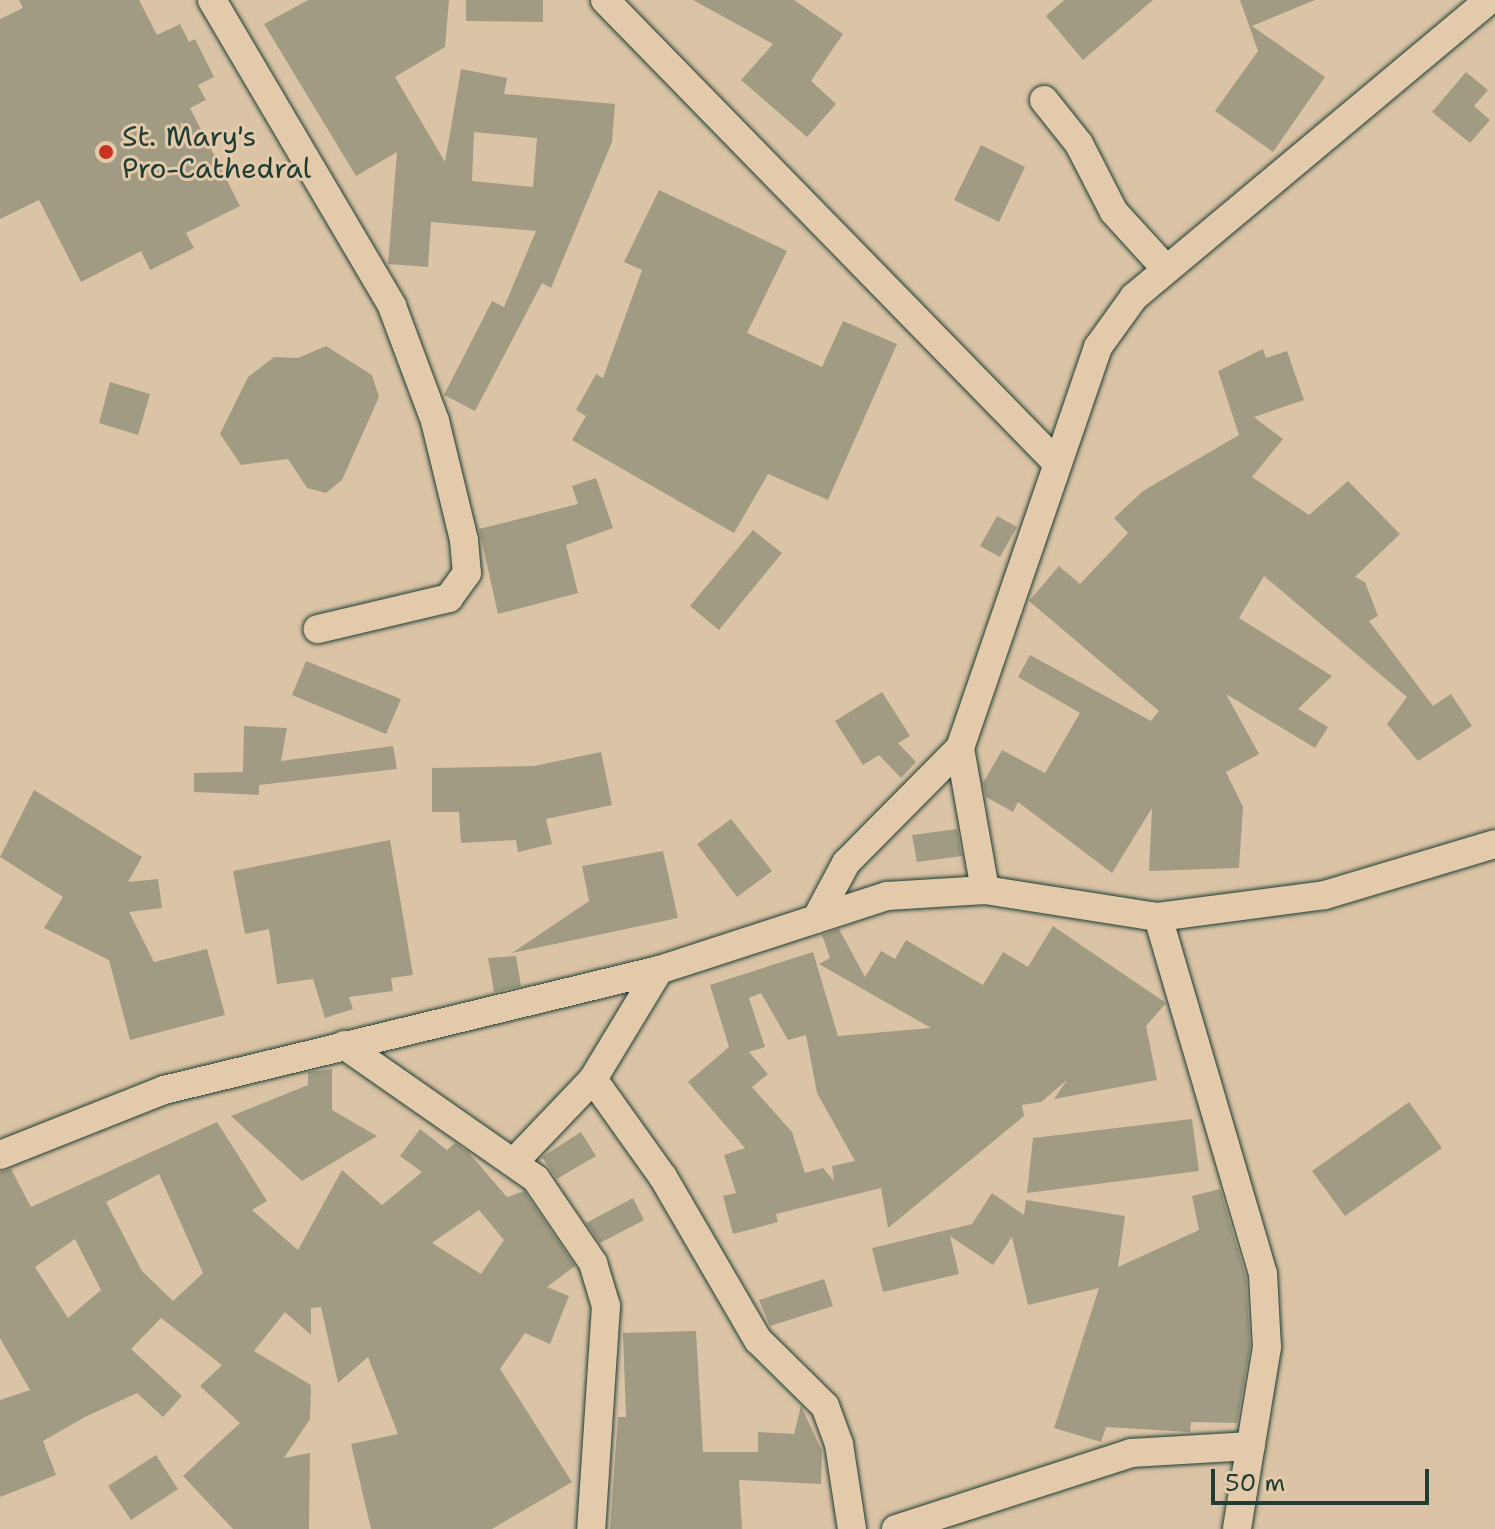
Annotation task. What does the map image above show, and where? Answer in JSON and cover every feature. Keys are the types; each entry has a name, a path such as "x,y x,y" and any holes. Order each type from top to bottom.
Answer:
{"street":[{"path":"212,0 392,306 435,421 464,540 467,573 449,598 318,629"},
{"path":"605,0 1057,463"},
{"path":"816,919 846,863 960,748 1098,347 1166,269 1489,0"},
{"path":"1044,100 1079,144 1114,212 1166,269"},
{"path":"960,748 985,890"},
{"path":"4,1148 164,1090 659,970 887,896 985,890 1158,917 1325,895 1495,844"},
{"path":"1158,917 1263,1274 1267,1347 1237,1529"},
{"path":"515,1161 593,1079 659,970"},
{"path":"344,1045 515,1161 561,1213 593,1263 606,1306 591,1529"},
{"path":"593,1079 663,1177 758,1340 825,1406 839,1444 852,1529"},
{"path":"896,1529 1131,1453 1251,1446"}],"building":[{"name":"St. Mary's Pro-Cathedral","path":"19,0 139,0 157,35 180,24 189,42 195,39 214,77 198,85 206,100 190,108 240,206 186,233 194,248 150,270 141,251 81,282 39,200 0,219 0,19 23,8"},
{"path":"308,0 449,0 445,47 395,77 445,162 461,69 507,78 504,94 615,104 612,142 551,288 542,283 475,411 444,395 492,301 504,307 536,231 431,222 428,267 388,264 397,152 356,176 264,24","holes":["474,132 537,138 533,187 472,181"]},
{"path":"466,0 543,0 543,22 466,21"},
{"path":"693,0 794,0 843,34 811,81 836,104 807,137 741,80 773,44"},
{"path":"1064,0 1153,0 1083,60 1046,16"},
{"path":"1240,0 1315,0 1252,26 1325,77 1273,152 1215,111 1258,51"},
{"path":"1466,72 1488,90 1474,106 1490,120 1470,143 1432,112"},
{"path":"981,145 1025,167 999,222 954,200"},
{"path":"659,190 787,251 747,333 822,367 843,321 897,344 828,500 768,474 734,533 572,440 586,416 576,410 596,374 603,378 642,270 624,262"},
{"path":"326,346 372,375 379,397 342,480 326,493 307,488 288,459 241,465 220,434 248,377 274,357 298,358"},
{"path":"1263,349 1266,358 1287,351 1304,400 1254,417 1283,439 1252,477 1309,515 1348,481 1400,534 1355,577 1365,582 1378,616 1369,621 1433,706 1451,694 1472,726 1418,761 1387,724 1407,697 1264,576 1239,618 1332,676 1298,709 1328,727 1315,748 1226,694 1259,754 1226,772 1243,807 1239,868 1149,871 1152,808 1112,873 1018,802 1013,812 986,797 983,783 1002,750 1045,773 1080,713 1018,677 1030,655 1151,721 1159,711 1029,601 1059,566 1080,584 1128,533 1114,518 1143,491 1239,435 1218,371"},
{"path":"110,382 150,394 138,435 99,423"},
{"path":"596,478 613,528 566,545 578,593 498,614 479,529 578,504 572,486"},
{"path":"997,516 1017,527 1000,557 980,546"},
{"path":"753,530 782,553 719,630 690,606"},
{"path":"306,661 401,699 386,734 292,695"},
{"path":"882,692 910,736 898,743 916,762 901,778 879,755 863,765 835,721"},
{"path":"244,726 287,728 281,761 393,746 397,769 259,785 259,795 194,792 194,773 243,772"},
{"path":"601,752 612,805 546,819 552,844 518,852 516,840 461,843 459,812 432,812 432,768 534,766"},
{"path":"34,790 142,857 128,882 158,879 162,908 129,912 154,962 207,949 225,1015 130,1040 109,960 44,928 63,897 0,857"},
{"path":"731,819 772,871 737,897 697,844"},
{"path":"957,829 962,856 917,862 912,835"},
{"path":"390,840 413,975 391,978 393,991 349,997 353,1009 325,1018 313,979 277,984 269,929 245,934 233,871"},
{"path":"663,851 678,918 512,953 589,901 582,866"},
{"path":"1053,926 1166,1003 1146,1026 1157,1080 1054,1099 1067,1080 1041,1102 1022,1105 1024,1116 888,1228 881,1188 776,1214 778,1222 733,1234 723,1196 736,1193 724,1155 745,1148 688,1082 729,1047 710,985 813,952 838,1036 931,1028 819,964 830,958 822,935 839,929 865,977 881,951 895,959 906,940 983,985 1003,952 1028,967","holes":["761,993 788,1040 806,1035 817,1093 855,1161 832,1166 834,1181 823,1168 805,1173 792,1132 752,1087 768,1074 749,1052 765,1047 749,998"]},
{"path":"516,956 521,986 494,992 488,958"},
{"path":"332,1069 332,1110 377,1136 302,1181 231,1116 308,1085 308,1072"},
{"path":"1409,1102 1442,1148 1345,1216 1312,1171"},
{"path":"1192,1119 1199,1171 1027,1193 1033,1138"},
{"path":"217,1122 267,1201 252,1210 298,1250 342,1170 382,1205 422,1172 400,1156 420,1129 447,1150 455,1143 468,1152 507,1197 524,1191 575,1266 547,1287 569,1296 550,1344 525,1333 500,1369 572,1482 492,1529 371,1529 351,1444 398,1434 368,1357 338,1383 321,1307 311,1308 311,1335 285,1312 254,1351 311,1385 310,1419 284,1458 310,1453 309,1529 233,1529 183,1476 240,1423 200,1386 222,1365 161,1318 131,1349 182,1396 163,1417 137,1393 85,1417 43,1441 56,1475 0,1497 0,1400 30,1390 0,1338 0,1172 11,1169 31,1207","holes":["159,1174 203,1273 173,1301 142,1271 106,1202","479,1210 504,1240 481,1274 432,1243","75,1239 101,1290 68,1318 35,1267"]},
{"path":"581,1132 596,1156 557,1179 542,1157"},
{"path":"1220,1189 1246,1277 1250,1348 1237,1423 1191,1422 1190,1432 1106,1427 1101,1442 1054,1428 1099,1288 1028,1305 1012,1237 993,1265 950,1236 959,1274 883,1292 872,1248 972,1224 992,1193 1024,1215 1026,1200 1125,1216 1118,1267 1199,1230 1192,1196"},
{"path":"633,1198 644,1220 600,1243 586,1223"},
{"path":"824,1279 833,1306 770,1326 759,1300"},
{"path":"696,1331 703,1452 758,1452 758,1432 794,1434 801,1406 822,1451 821,1484 739,1480 742,1529 610,1529 618,1417 626,1417 623,1333"},
{"path":"156,1455 178,1489 131,1520 108,1486"}],"place":[{"name":"St. Mary's Pro-Cathedral","path":"106,152"}]}
